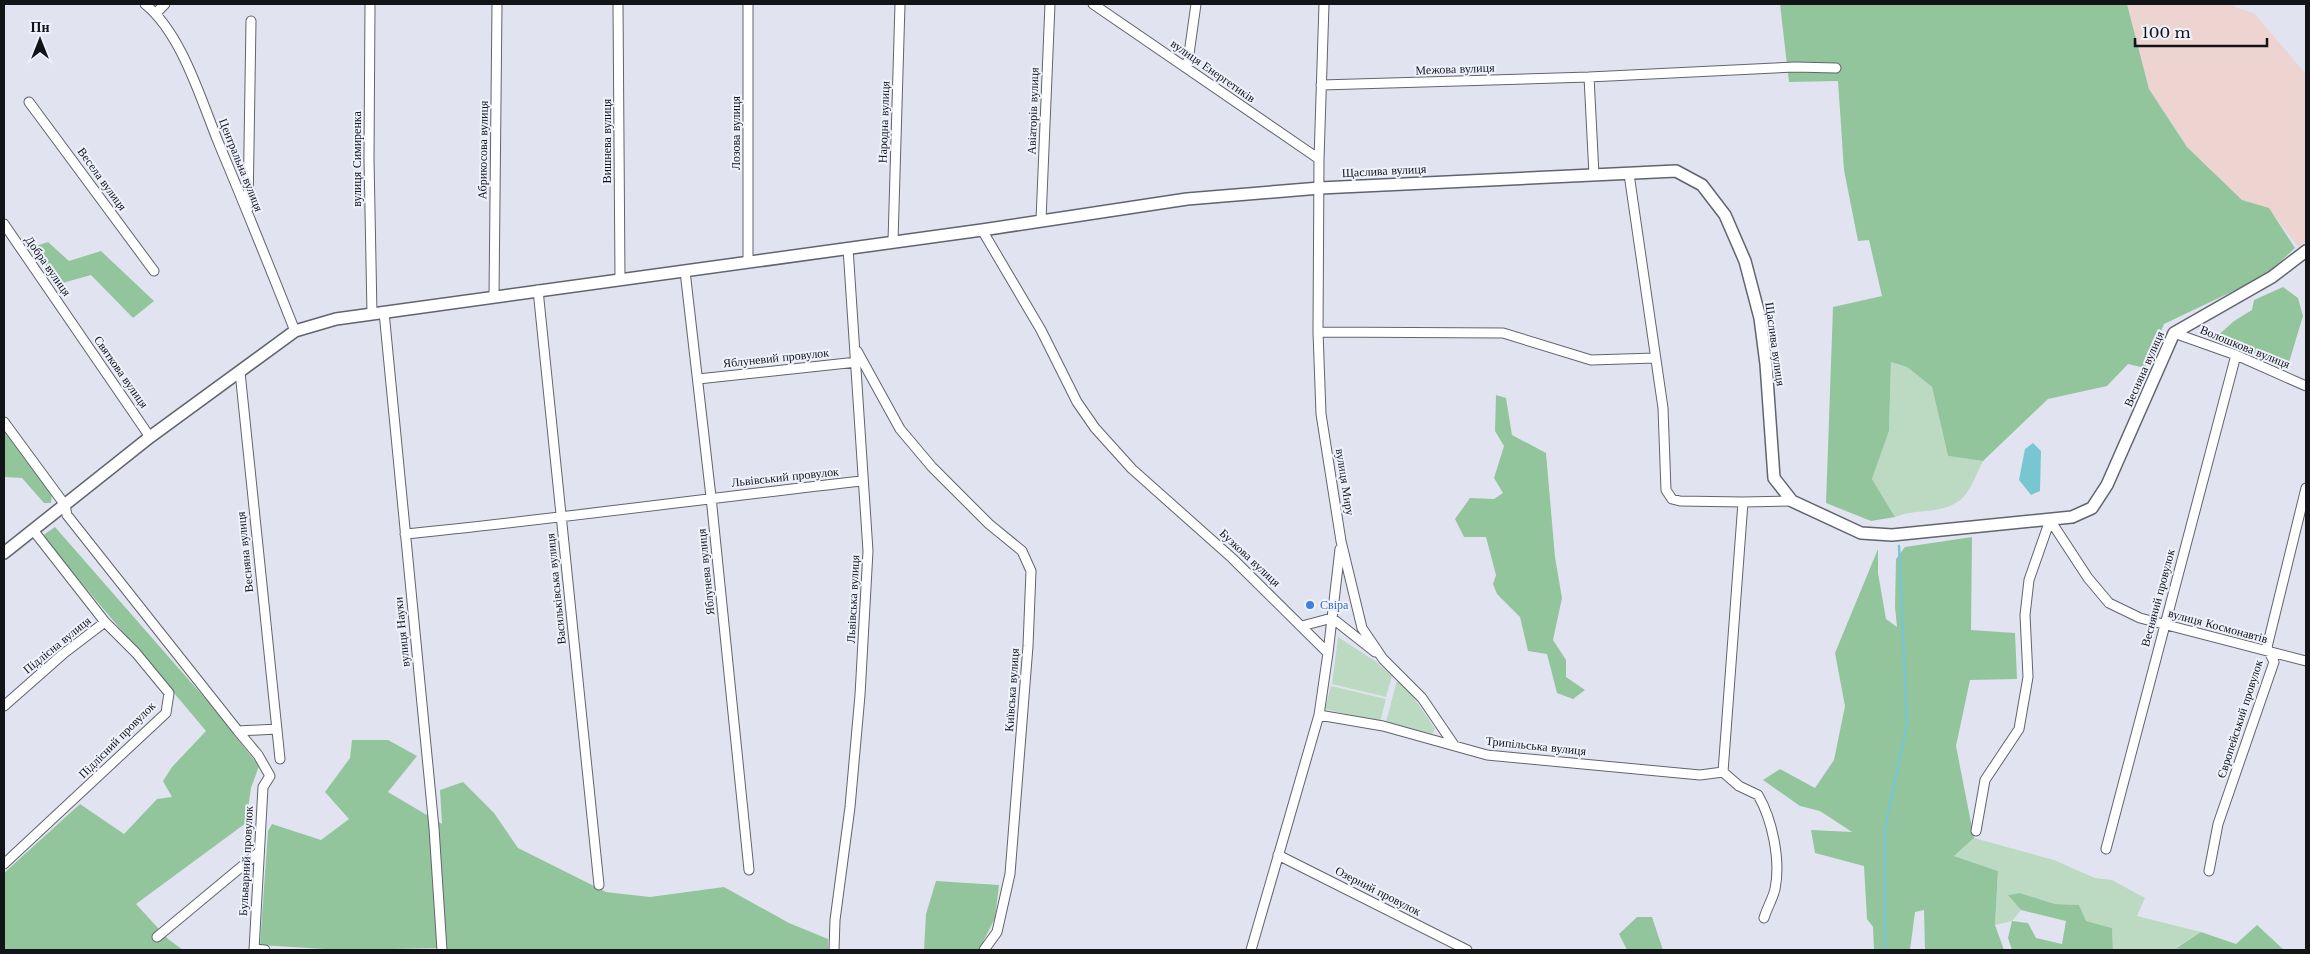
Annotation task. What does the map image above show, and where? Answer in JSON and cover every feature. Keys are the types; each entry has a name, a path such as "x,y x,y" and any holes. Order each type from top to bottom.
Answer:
{"street":[{"name":"Центральна вулиця","path":"145,4 156,13 175,41 248,213 295,331"},
{"path":"156,13 166,4"},
{"name":"вулиця Симиренка","path":"370,4 369,159 378,313"},
{"name":"Абрикосова вулиця","path":"494,296 497,4"},
{"name":"Вишнева вулиця","path":"618,4 620,279"},
{"name":"Лозова вулиця","path":"748,4 748,262"},
{"name":"Народна вулиця","path":"893,241 900,4"},
{"name":"Авіаторів вулиця","path":"1041,220 1050,4"},
{"name":"вулиця Енергетиків","path":"1093,4 1319,160"},
{"path":"1187,68 1196,4"},
{"path":"1320,188 1319,160 1324,4"},
{"path":"248,213 252,22"},
{"name":"Межова вулиця","path":"1321,86 1589,78 1795,67 1836,68"},
{"path":"1589,78 1594,175"},
{"name":"Весела вулиця","path":"29,102 154,271"},
{"name":"Щаслива вулиця","path":"4,553 150,437 295,331 336,318 982,230 1187,199 1320,188 1676,171 1702,185 1725,215 1745,261 1760,318 1766,364 1774,478 1792,501"},
{"name":"Щаслива вулиця","path":"1629,174 1663,408 1666,490 1672,499 1680,501 1792,501 1861,533 1892,535 2072,517"},
{"name":"вулиця Миру","path":"1320,188 1318,332 1322,414 1341,541 1362,628 1384,658 1422,698 1454,745"},
{"name":"Добра вулиця","path":"4,224 71,322"},
{"name":"Бузкова вулиця","path":"982,230 1041,330 1077,402 1095,428 1132,469 1232,558 1328,653"},
{"name":"Львівська вулиця","path":"834,950 835,920 850,807 860,695 868,551 848,248"},
{"name":"Весняна вулиця","path":"2072,517 2092,508 2106,485 2174,333 2272,278 2306,251"},
{"name":"Яблунева вулиця","path":"685,271 712,497 749,870"},
{"name":"Васильківська вулиця","path":"538,290 599,885"},
{"name":"вулиця Науки","path":"378,313 404,534 434,828 442,950"},
{"name":"Святкова вулиця","path":"71,322 150,437"},
{"path":"1318,332 1503,333 1591,360 1655,358"},
{"name":"Волошкова вулиця","path":"2174,333 2236,355 2306,386"},
{"name":"Київська вулиця","path":"856,349 900,429 932,467 989,524 1022,551 1031,571 1028,646 1010,874 997,932 984,950"},
{"name":"Весняний провулок","path":"2106,849 2236,355"},
{"name":"Яблуневий провулок","path":"698,379 857,362"},
{"name":"Весняна вулиця","path":"240,372 280,759"},
{"path":"4,422 65,505 67,515 238,731 277,729"},
{"name":"Львівський провулок","path":"404,534 561,518 712,497 862,481"},
{"name":"Європейський провулок","path":"2209,871 2218,824 2274,662 2267,647 2306,488"},
{"path":"1743,502 1723,772 1739,786 1758,795 1769,823 1777,869 1775,890 1764,918"},
{"path":"1976,831 1985,780 2019,728 2028,677 2025,615 2029,580 2050,520"},
{"name":"вулиця Космонавтів","path":"2050,520 2088,578 2109,603 2140,618 2269,653 2306,661"},
{"name":"Підлісна вулиця","path":"4,706 63,654 105,622 33,530"},
{"path":"1251,950 1319,714 1341,541"},
{"path":"1302,626 1332,618"},
{"path":"1332,618 1384,658"},
{"name":"Підлісний провулок","path":"4,864 166,713 169,693 136,653 105,622"},
{"name":"Трипільська вулиця","path":"1319,714 1383,726 1488,755 1700,775 1723,772"},
{"name":"Бульварний провулок","path":"238,731 258,755 270,776 263,787 254,950"},
{"path":"157,937 258,853"},
{"name":"Озерний провулок","path":"1278,855 1467,950"},
{"path":"254,950 265,950"}],"shaded area":[{"path":"2127,4 2235,4 2235,7 2254,13 2306,74 2306,241 2298,247 2269,209 2242,200 2187,147 2149,89"}],"green space":[{"path":"1780,4 2127,4 2149,89 2187,147 2242,200 2269,208 2295,248 2265,276 2164,324 2145,368 2128,364 2107,386 2048,399 1983,461 1948,456 1932,387 1907,367 1891,362 1889,431 1872,479 1895,517 1871,521 1826,503 1833,307 1882,296 1869,240 1858,241 1844,170 1838,81 1789,82"},
{"path":"48,242 69,261 101,251 154,301 133,318 91,275 59,284 33,247"},
{"path":"2283,287 2298,298 2303,316 2287,369 2214,339 2234,321 2252,310 2254,300"},
{"path":"1891,362 1907,367 1932,387 1948,456 1983,461 1963,497 1950,506 1895,517 1872,479 1889,431"},
{"path":"1496,395 1506,398 1512,435 1546,453 1555,557 1562,598 1553,640 1566,660 1566,677 1585,690 1573,699 1557,693 1547,654 1528,651 1520,617 1497,594 1493,584 1496,575 1486,537 1464,537 1455,519 1470,498 1494,499 1503,493 1494,478 1504,446 1495,431"},
{"path":"4,429 52,493 51,503 44,503 22,478 4,477"},
{"path":"55,527 209,703 259,766 251,788 246,823 136,904 168,939 183,950 4,950 4,873 80,804 124,834 157,799 172,797 163,781 172,767 206,731 42,536"},
{"path":"1972,537 1971,630 2015,633 2017,679 1970,680 1956,746 1974,838 1954,856 1998,871 1995,925 2004,950 1925,950 1924,910 1915,912 1910,950 1874,950 1873,927 1867,919 1864,866 1815,853 1811,830 1852,832 1820,811 1800,806 1763,780 1780,769 1815,788 1834,760 1845,706 1835,653 1878,549 1878,573 1886,619 1897,627 1895,607 1896,559 1905,547"},
{"path":"1338,637 1375,661 1392,676 1386,697 1332,684"},
{"path":"1397,680 1410,692 1435,729 1432,734 1386,722"},
{"path":"1331,686 1386,699 1380,722 1325,709"},
{"path":"352,740 388,740 417,756 388,792 442,824 440,790 463,782 494,813 518,848 606,892 650,897 724,887 789,923 828,939 828,950 448,950 447,948 341,950 260,945 268,831 272,824 321,840 349,819 325,792 350,758"},
{"path":"1974,838 2054,860 2095,878 2112,880 2145,898 2137,916 2201,932 2176,947 2182,950 2113,950 2112,928 2085,921 2079,905 2055,904 2020,893 2009,895 2021,910 2012,921 1995,925 1998,871 1954,856"},
{"path":"936,881 999,885 995,918 979,950 924,950 926,914"},
{"path":"2020,893 2055,904 2079,905 2086,921 2112,928 2113,950 2012,950 2008,938 2012,921 2028,923 2036,938 2062,944 2066,921 2021,910 2008,895"},
{"path":"1637,917 1652,917 1663,950 1627,950 1619,934"},
{"path":"2257,925 2284,950 2185,950 2176,948 2201,932 2236,944"}],"water":[{"path":"2033,443 2041,451 2040,491 2031,495 2019,480 2025,449"}],"waterway":[{"path":"1885,950 1885,829 1907,723 1899,546"}],"place":[{"name":"Свіра","path":"1310,605"}]}
